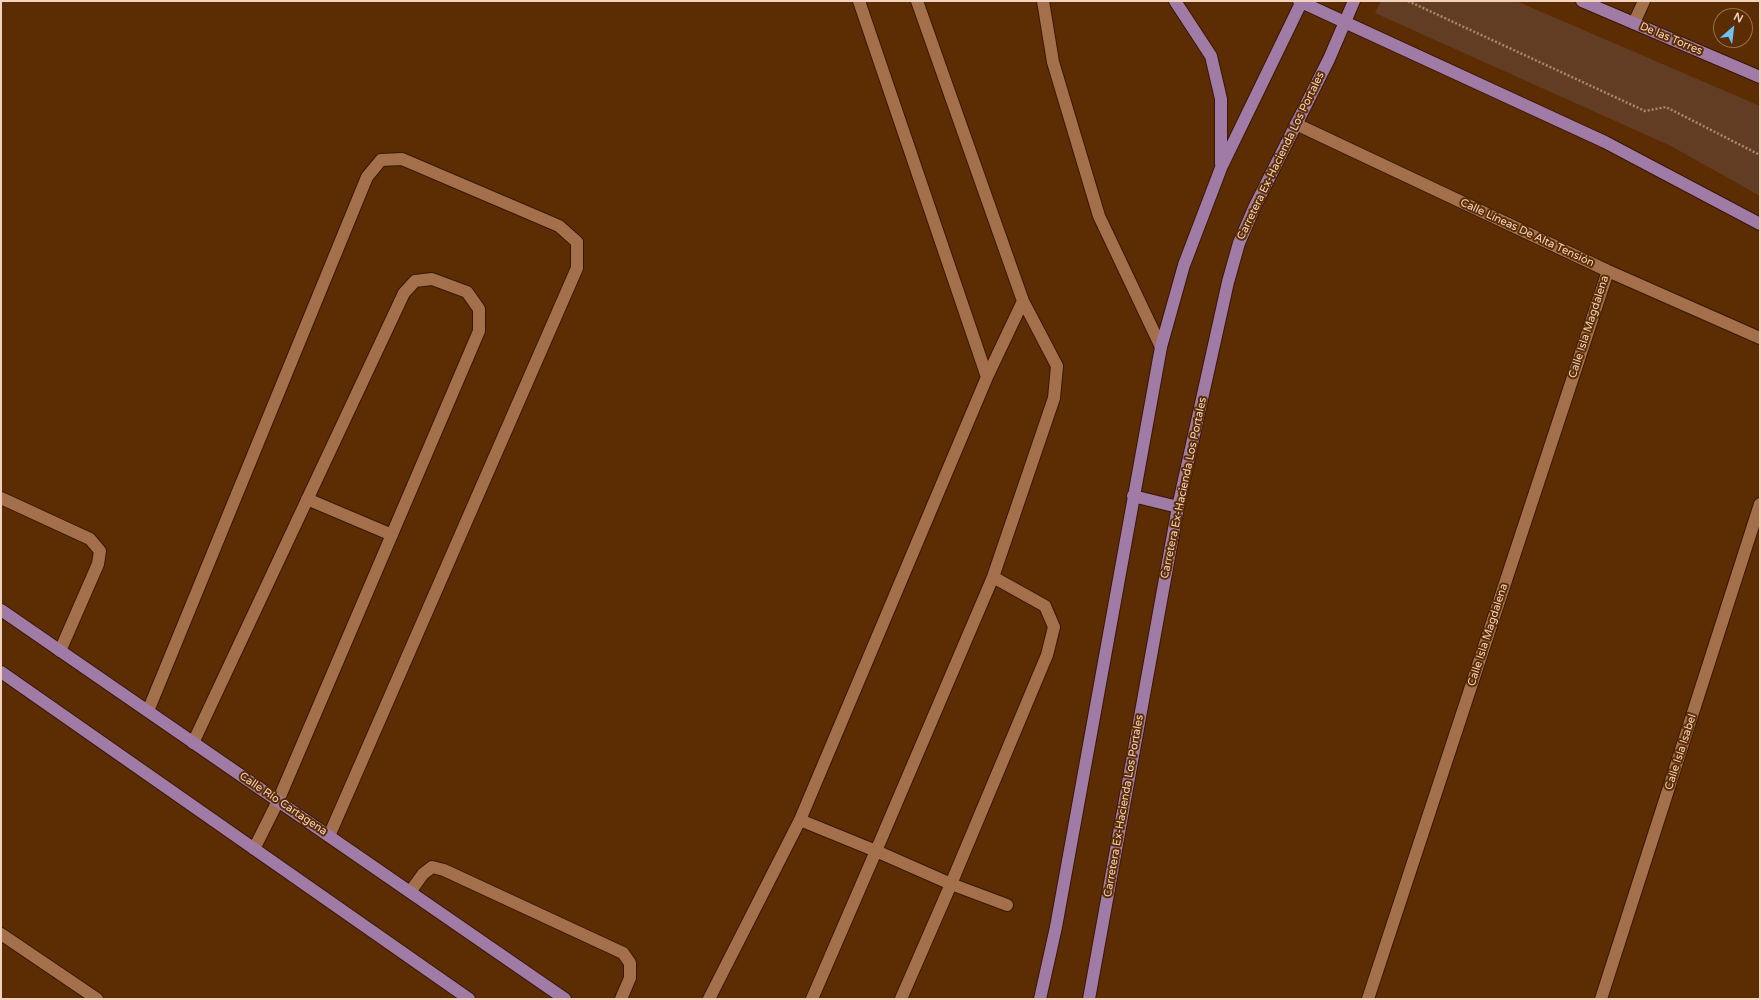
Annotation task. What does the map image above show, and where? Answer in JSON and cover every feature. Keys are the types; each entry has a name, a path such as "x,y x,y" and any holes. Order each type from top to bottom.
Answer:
{"main road":[{"path":"1175,1 1211,56 1222,98 1221,168"},
{"path":"1040,999 1056,927 1161,347 1184,265 1221,168 1301,1 1605,142 1760,224"},
{"name":"Carretera Ex-Hacienda Los Portales","path":"1090,999 1178,507 1228,282 1239,243 1255,206 1296,124 1354,1"},
{"name":"De las Torres","path":"1582,1 1760,77"},
{"path":"1133,496 1178,507"},
{"name":"Calle Río Cartagena","path":"1,610 565,999"},
{"path":"1,672 469,999"}],"street":[{"path":"858,1 987,377"},
{"path":"812,999 993,577 1054,398 1058,366 1023,301 917,1"},
{"path":"1043,1 1053,62 1098,216 1161,347"},
{"path":"1634,23 1644,1"},
{"name":"Calle Líneas De Alta Tensión","path":"1296,124 1608,271 1760,338"},
{"path":"148,711 367,177 381,160 402,159 559,226 577,242 577,268 329,836"},
{"name":"Calle Isla Magdalena","path":"1368,999 1608,271"},
{"path":"193,743 404,293 415,281 432,278 467,292 479,309 479,331 278,801 254,848"},
{"path":"709,999 800,820 987,377 1023,301"},
{"path":"1,498 90,539 100,551 98,564 60,650"},
{"path":"307,499 392,535"},
{"name":"Calle Isla Isabel","path":"1601,999 1760,504"},
{"path":"901,999 1047,655 1054,627 1045,606 993,577"},
{"path":"800,820 951,884 1007,905"},
{"path":"410,892 423,874 432,868 444,870 623,953 630,963 630,978 621,999"},
{"path":"1,934 97,999"}],"path":[{"path":"1408,1 1644,111 1666,107 1760,155"}],"shaded area":[{"path":"1381,1 1516,1 1760,106 1760,196 1671,146 1375,13"}]}
